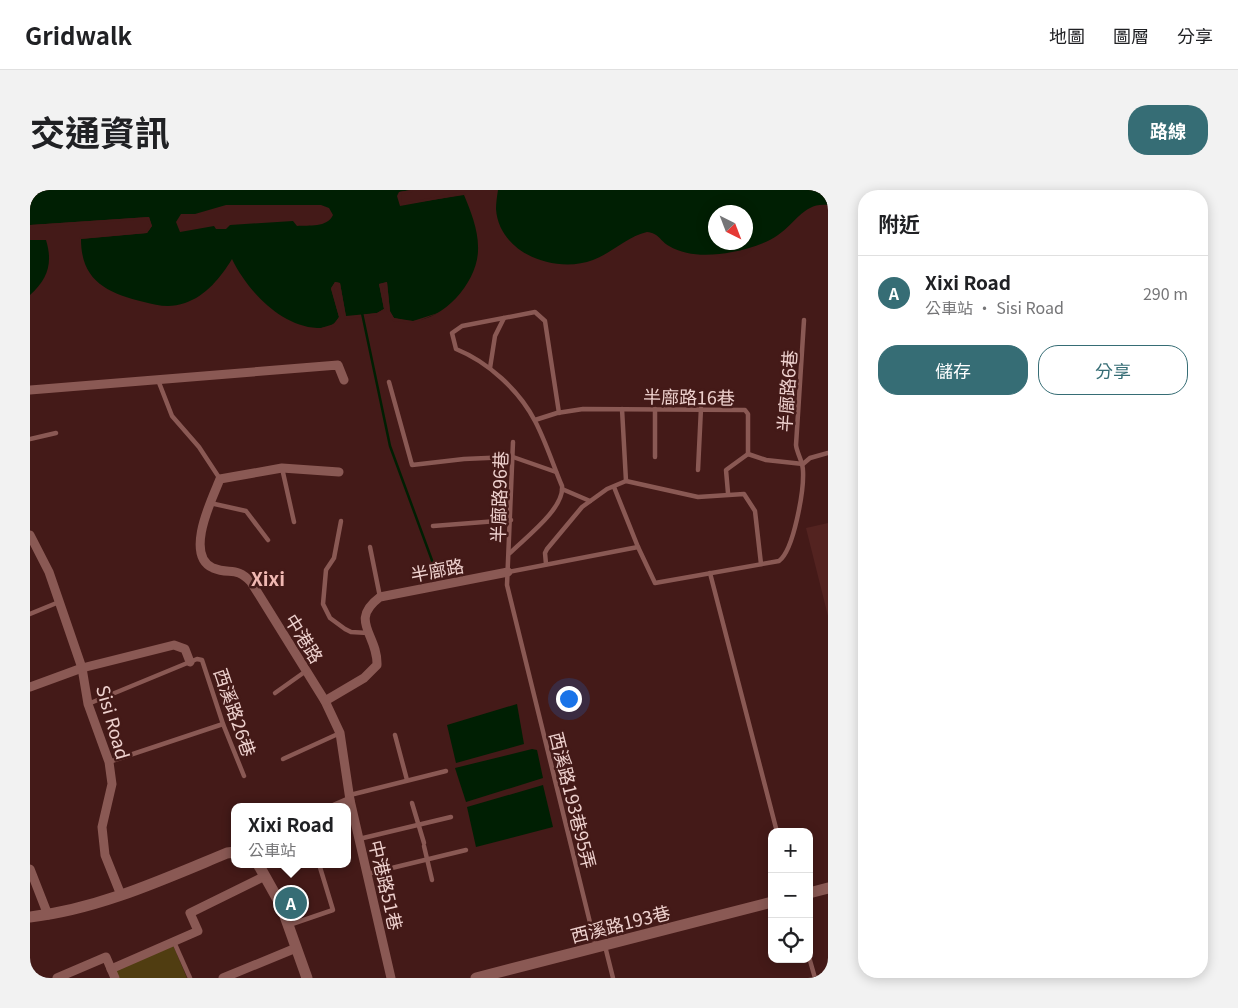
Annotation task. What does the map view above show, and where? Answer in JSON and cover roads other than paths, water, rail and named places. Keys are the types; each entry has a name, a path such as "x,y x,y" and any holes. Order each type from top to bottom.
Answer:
{"street":[{"path":"30,390 338,364 344,380"},
{"path":"220,479 282,468 339,472"},
{"name":"中港路","path":"220,479 210,503 199,546 201,555 210,566 243,573 251,582 325,701 340,733 350,797"},
{"name":"Sisi Road","path":"31,539 45,563 59,602 82,668 88,704 109,762 112,784 102,827 105,855 121,895"},
{"name":"半廍路","path":"380,597 508,572"},
{"path":"325,701 364,678 377,665 378,655 365,618 366,611 380,597"},
{"path":"30,687 82,668 174,645 184,650 190,662"},
{"path":"340,803 350,797"},
{"name":"中港路51巷","path":"350,797 391,978"},
{"path":"30,917 48,915 121,895 231,852"},
{"path":"260,868 281,905 306,978"},
{"path":"30,869 48,915"},
{"path":"111,969 198,931 190,913 265,876"},
{"path":"813,892 828,888"},
{"name":"西溪路193巷","path":"476,978 768,903"},
{"path":"223,978 296,948"},
{"path":"57,978 106,957 115,978"}],"lane":[{"path":"559,413 545,321 536,312 462,326 452,333 456,349 474,356 490,368 510,388 534,420 562,490 590,501"},
{"path":"490,368 495,336 504,318"},
{"name":"半廍路6巷","path":"802,464 796,445 804,320"},
{"path":"158,380 172,416 199,447 220,479"},
{"path":"389,382 412,465 464,459 513,457 556,472"},
{"path":"698,470 701,408"},
{"name":"半廍路16巷","path":"534,420 559,413 622,409 701,408 747,412 748,454"},
{"path":"622,409 626,481"},
{"path":"655,409 655,458"},
{"path":"30,439 56,433"},
{"name":"半廍路96巷","path":"508,572 513,442"},
{"path":"728,494 726,470 748,454 766,460 802,464 810,458 828,453"},
{"path":"614,487 638,547 656,583 779,560 788,548 797,517 803,478 802,464"},
{"path":"282,468 294,522"},
{"path":"546,564 545,553 547,549 590,501 626,481 698,497 744,494 755,511 761,564"},
{"name":"半廍路96巷","path":"510,553 556,508 563,494 562,490"},
{"path":"210,503 246,512 268,540"},
{"path":"341,520 334,558 326,570 323,604 326,612 351,632 369,633"},
{"path":"433,526 511,520"},
{"path":"370,547 380,597"},
{"name":"半廍路","path":"508,572 638,547"},
{"name":"西溪路193巷95弄","path":"508,572 509,594 600,946 613,978"},
{"path":"710,573 776,828"},
{"path":"30,614 59,602"},
{"name":"西溪路26巷","path":"88,704 197,659 205,663 223,724 244,776"},
{"path":"275,693 306,671"},
{"path":"109,762 223,724"},
{"path":"283,759 340,733"},
{"path":"395,735 407,780"},
{"path":"350,797 446,770"},
{"path":"412,803 432,880"},
{"path":"359,839 451,816"},
{"path":"367,874 466,850"},
{"path":"288,926 333,910 320,868"},
{"path":"174,942 190,978"},
{"path":"811,963 815,978"}],"waterway":[{"path":"362,313 390,446 437,574"}],"place":[{"name":"Xixi Road","path":"291,903"}],"district":[{"name":"Xixi","path":"268,577"}]}
